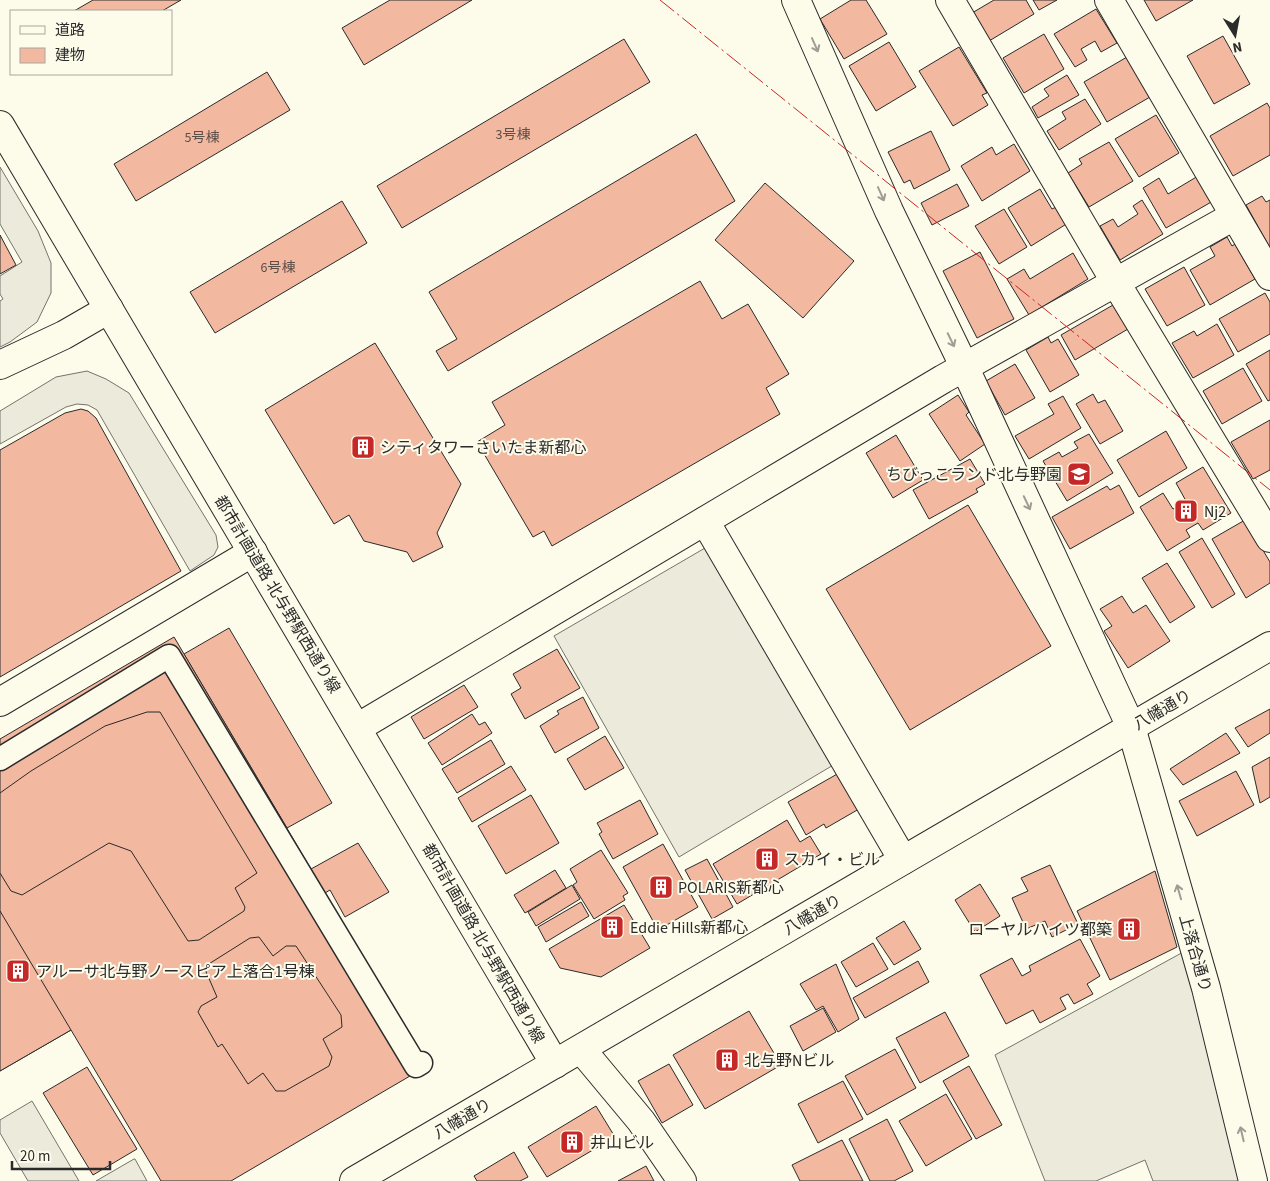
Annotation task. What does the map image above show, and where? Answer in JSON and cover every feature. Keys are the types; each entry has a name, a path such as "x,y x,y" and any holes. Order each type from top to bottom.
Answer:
{"street":[{"name":"上落合通り","path":"796,0 889,211 964,366 1131,727 1206,988 1253,1181"},
{"path":"950,0 1270,538"},
{"path":"1109,0 1270,276"},
{"name":"都市計画道路 北与野駅西通り線","path":"0,125 555,1064"},
{"path":"357,728 964,366 1234,216"},
{"path":"0,365 64,334 108,309"},
{"path":"705,521 903,860"},
{"path":"0,702 253,552"},
{"name":"八幡通り","path":"354,1181 1270,646"},
{"path":"0,759 169,656 416,1066 421,1063"},
{"path":"581,1049 641,1121 682,1181"}],"shaded area":[{"path":"0,167 38,231 51,263 51,293 37,322 0,347 0,301 3,299 0,294 0,276 22,262 0,224"},
{"path":"87,371 106,379 129,393 216,535 218,547 214,555 190,571 97,410 88,405 77,404 66,407 0,444 0,411 56,377"},
{"path":"705,548 835,764 679,857 554,636"},
{"path":"1187,950 1244,1181 1153,1181 1145,1160 1096,1181 1045,1181 995,1055"},
{"path":"32,1101 79,1181 28,1181 0,1133 0,1120"},
{"path":"134,1159 147,1181 96,1181"}],"building":[{"path":"93,0 181,0 164,10 76,10"},
{"path":"390,0 472,0 364,65 342,28"},
{"path":"851,0 866,0 887,34 844,59 820,19"},
{"path":"994,0 1026,0 1034,14 989,41 972,13"},
{"path":"1033,0 1057,0 1039,10"},
{"path":"1144,0 1193,0 1156,21"},
{"path":"1096,9 1117,43 1101,52 1095,41 1081,49 1087,60 1075,67 1054,34"},
{"path":"1044,34 1064,69 1024,93 1003,58"},
{"path":"1223,36 1250,84 1214,104 1187,56"},
{"path":"624,39 650,82 402,228 377,186"},
{"path":"889,42 916,87 876,111 849,66"},
{"path":"959,47 987,93 982,95 988,105 953,126 919,71"},
{"path":"1127,57 1150,97 1107,122 1084,82"},
{"path":"267,72 290,110 136,201 114,164"},
{"path":"1067,75 1079,95 1038,118 1032,107 1049,96 1044,89"},
{"path":"1085,99 1101,124 1059,150 1047,131 1066,119 1062,112"},
{"path":"1267,103 1270,108 1270,155 1233,176 1210,136"},
{"path":"1156,115 1179,153 1139,177 1115,139"},
{"path":"931,131 950,170 914,189 910,180 904,183 888,152"},
{"path":"696,134 735,201 448,371 436,351 457,339 429,292"},
{"path":"1109,142 1133,181 1089,207 1068,173 1082,164 1079,159"},
{"path":"1014,144 1030,171 982,201 961,166 992,147 996,155"},
{"path":"1198,176 1213,201 1166,228 1143,188 1159,178 1168,194"},
{"path":"765,183 854,261 803,318 715,240"},
{"path":"957,184 969,206 932,225 921,203"},
{"path":"1040,189 1052,209 1058,206 1068,223 1031,246 1008,208"},
{"path":"1262,196 1266,202 1270,200 1270,248 1246,205"},
{"path":"1142,200 1163,234 1120,260 1100,226 1113,219 1118,227 1138,214 1133,206"},
{"path":"342,201 367,243 215,333 190,292"},
{"path":"1004,209 1027,247 999,264 975,226"},
{"path":"0,235 16,265 0,274"},
{"path":"1227,237 1232,246 1235,244 1255,279 1210,305 1190,270 1215,256 1210,247"},
{"path":"980,252 1014,319 977,338 943,271"},
{"path":"1073,253 1088,279 1029,315 1007,279 1024,269 1030,279"},
{"path":"1184,267 1205,305 1167,326 1145,289"},
{"path":"700,281 722,319 748,304 789,374 766,388 780,414 552,546 544,531 533,537 477,442 505,425 492,402"},
{"path":"1265,293 1270,302 1270,334 1238,352 1219,319"},
{"path":"1113,305 1128,329 1075,360 1061,335"},
{"path":"1217,324 1234,355 1193,378 1172,343 1194,331 1197,336"},
{"path":"1048,337 1051,343 1058,339 1079,375 1050,392 1026,350"},
{"name":"シティタワーさいたま新都心","path":"375,343 461,484 437,533 443,547 413,562 407,552 364,541 349,515 334,524 265,410"},
{"path":"1270,350 1270,400 1268,401 1246,364"},
{"path":"1015,364 1035,398 1005,415 986,381"},
{"path":"1243,368 1262,401 1222,424 1203,391"},
{"path":"1093,394 1098,403 1105,400 1123,431 1100,444 1076,404"},
{"path":"958,395 969,412 966,415 985,444 960,461 929,414"},
{"path":"1063,396 1081,428 1029,459 1015,436 1054,414 1048,404"},
{"path":"81,409 88,411 96,418 181,571 0,677 0,450 65,413"},
{"path":"1270,420 1270,470 1253,479 1231,442"},
{"path":"1166,431 1187,468 1139,497 1117,460"},
{"path":"1089,434 1113,473 1067,501 1043,461 1059,452 1062,457 1078,448 1074,442"},
{"path":"896,435 923,480 893,498 866,453"},
{"path":"970,459 985,484 976,489 978,492 929,519 913,490"},
{"name":"Nj2","path":"1203,467 1231,513 1203,530 1198,523 1186,530 1190,537 1167,551 1140,507 1163,493 1173,509 1186,501 1176,483"},
{"path":"1119,485 1134,513 1070,549 1052,517 1107,486 1110,490"},
{"path":"968,505 1051,646 910,730 826,589"},
{"path":"1245,520 1270,562 1270,583 1246,598 1212,539"},
{"path":"1202,538 1235,594 1212,608 1179,552"},
{"path":"1167,563 1195,607 1170,623 1142,578"},
{"path":"1122,596 1133,613 1146,605 1170,641 1128,668 1104,631 1112,626 1100,609"},
{"path":"229,628 332,803 287,828 184,654"},
{"path":"174,637 427,1066 231,1181 161,1181 71,1030 0,1071 0,739"},
{"path":"557,649 580,688 525,719 511,694 521,688 513,674"},
{"path":"464,685 478,707 424,739 411,717"},
{"path":"583,697 599,728 555,753 540,726 559,714 557,711"},
{"path":"1270,709 1270,733 1248,747 1235,728"},
{"path":"147,712 160,712 257,873 235,888 245,907 244,911 199,940 188,941 131,851 109,843 22,895 11,891 0,873 0,793 31,771 105,726"},
{"path":"472,714 479,725 485,722 492,733 442,765 428,743"},
{"path":"1226,733 1240,753 1183,785 1170,769"},
{"path":"605,736 624,768 585,790 567,759"},
{"path":"491,740 505,764 457,793 442,769"},
{"path":"1270,757 1270,797 1260,803 1252,767"},
{"path":"511,766 526,790 472,822 458,798"},
{"path":"1236,771 1254,805 1197,836 1179,801"},
{"path":"839,773 859,809 826,828 824,824 806,835 788,802"},
{"path":"531,795 559,843 506,874 478,826"},
{"path":"640,800 658,834 613,859 599,834 602,832 597,823"},
{"name":"スカイ・ビル","path":"787,820 800,842 810,836 821,854 737,904 713,864"},
{"path":"358,843 389,892 345,917 330,890 325,893 311,869"},
{"name":"POLARIS新都心","path":"663,844 698,907 658,930 623,867"},
{"path":"601,850 628,893 623,896 625,900 594,919 573,885 577,882 570,869"},
{"path":"707,859 733,907 712,919 685,870"},
{"path":"1050,865 1078,924 1052,937 1045,921 1026,929 1012,898 1028,891 1021,878"},
{"path":"555,870 566,888 525,913 514,895"},
{"name":"ローヤルハイツ都築","path":"1155,871 1177,947 1110,980 1077,911"},
{"path":"980,884 1000,916 975,932 955,900"},
{"path":"572,885 580,899 536,926 528,912"},
{"path":"581,902 589,916 546,942 538,927"},
{"name":"Eddie Hills新都心","path":"624,905 650,948 601,977 560,968 549,949"},
{"name":"アルーサ北与野ノースピア上落合1号棟","path":"0,911 71,1030 0,1071"},
{"path":"904,921 921,949 894,965 876,938"},
{"path":"259,937 273,956 286,946 296,946 341,1015 342,1027 323,1039 332,1057 329,1066 285,1091 276,1091 263,1073 248,1084 222,1044 218,1047 198,1012 201,1006 217,997 204,967 250,938"},
{"path":"1080,939 1100,976 1087,984 1093,994 1074,1004 1068,994 1060,998 1066,1009 1040,1023 1033,1010 1006,1024 980,975 1012,958 1022,976 1031,971 1029,966"},
{"path":"873,943 888,969 856,987 841,962"},
{"path":"918,961 929,982 865,1018 853,998"},
{"path":"836,964 859,1019 838,1032 823,1006 816,1010 800,984"},
{"path":"823,1008 836,1032 803,1051 790,1026"},
{"name":"北与野Nビル","path":"749,1011 781,1065 705,1109 673,1055"},
{"path":"945,1012 969,1056 920,1083 896,1038"},
{"path":"895,1049 916,1088 867,1115 845,1076"},
{"path":"669,1064 693,1105 662,1123 638,1081"},
{"path":"969,1066 1002,1125 976,1139 943,1081"},
{"path":"87,1067 137,1149 93,1175 43,1093"},
{"path":"843,1081 863,1119 818,1143 798,1104"},
{"path":"946,1094 972,1139 926,1166 899,1121"},
{"name":"井山ビル","path":"596,1106 615,1137 547,1177 528,1147"},
{"path":"887,1119 913,1171 894,1181 870,1181 849,1139"},
{"path":"842,1140 863,1181 800,1181 792,1165"},
{"path":"514,1152 528,1177 520,1181 477,1181 474,1176"},
{"path":"646,1166 654,1181 618,1181"}],"power":[{"path":"660,0 1270,490"}],"place":[{"name":"シティタワーさいたま新都心","path":"363,447"},
{"name":"ちびっこランド北与野園","path":"1079,474"},
{"name":"Nj2","path":"1186,511"},
{"name":"スカイ・ビル","path":"767,859"},
{"name":"POLARIS新都心","path":"661,887"},
{"name":"Eddie Hills新都心","path":"612,927"},
{"name":"ローヤルハイツ都築","path":"1129,929"},
{"name":"アルーサ北与野ノースピア上落合1号棟","path":"18,971"},
{"name":"北与野Nビル","path":"727,1060"},
{"name":"井山ビル","path":"572,1142"}]}
